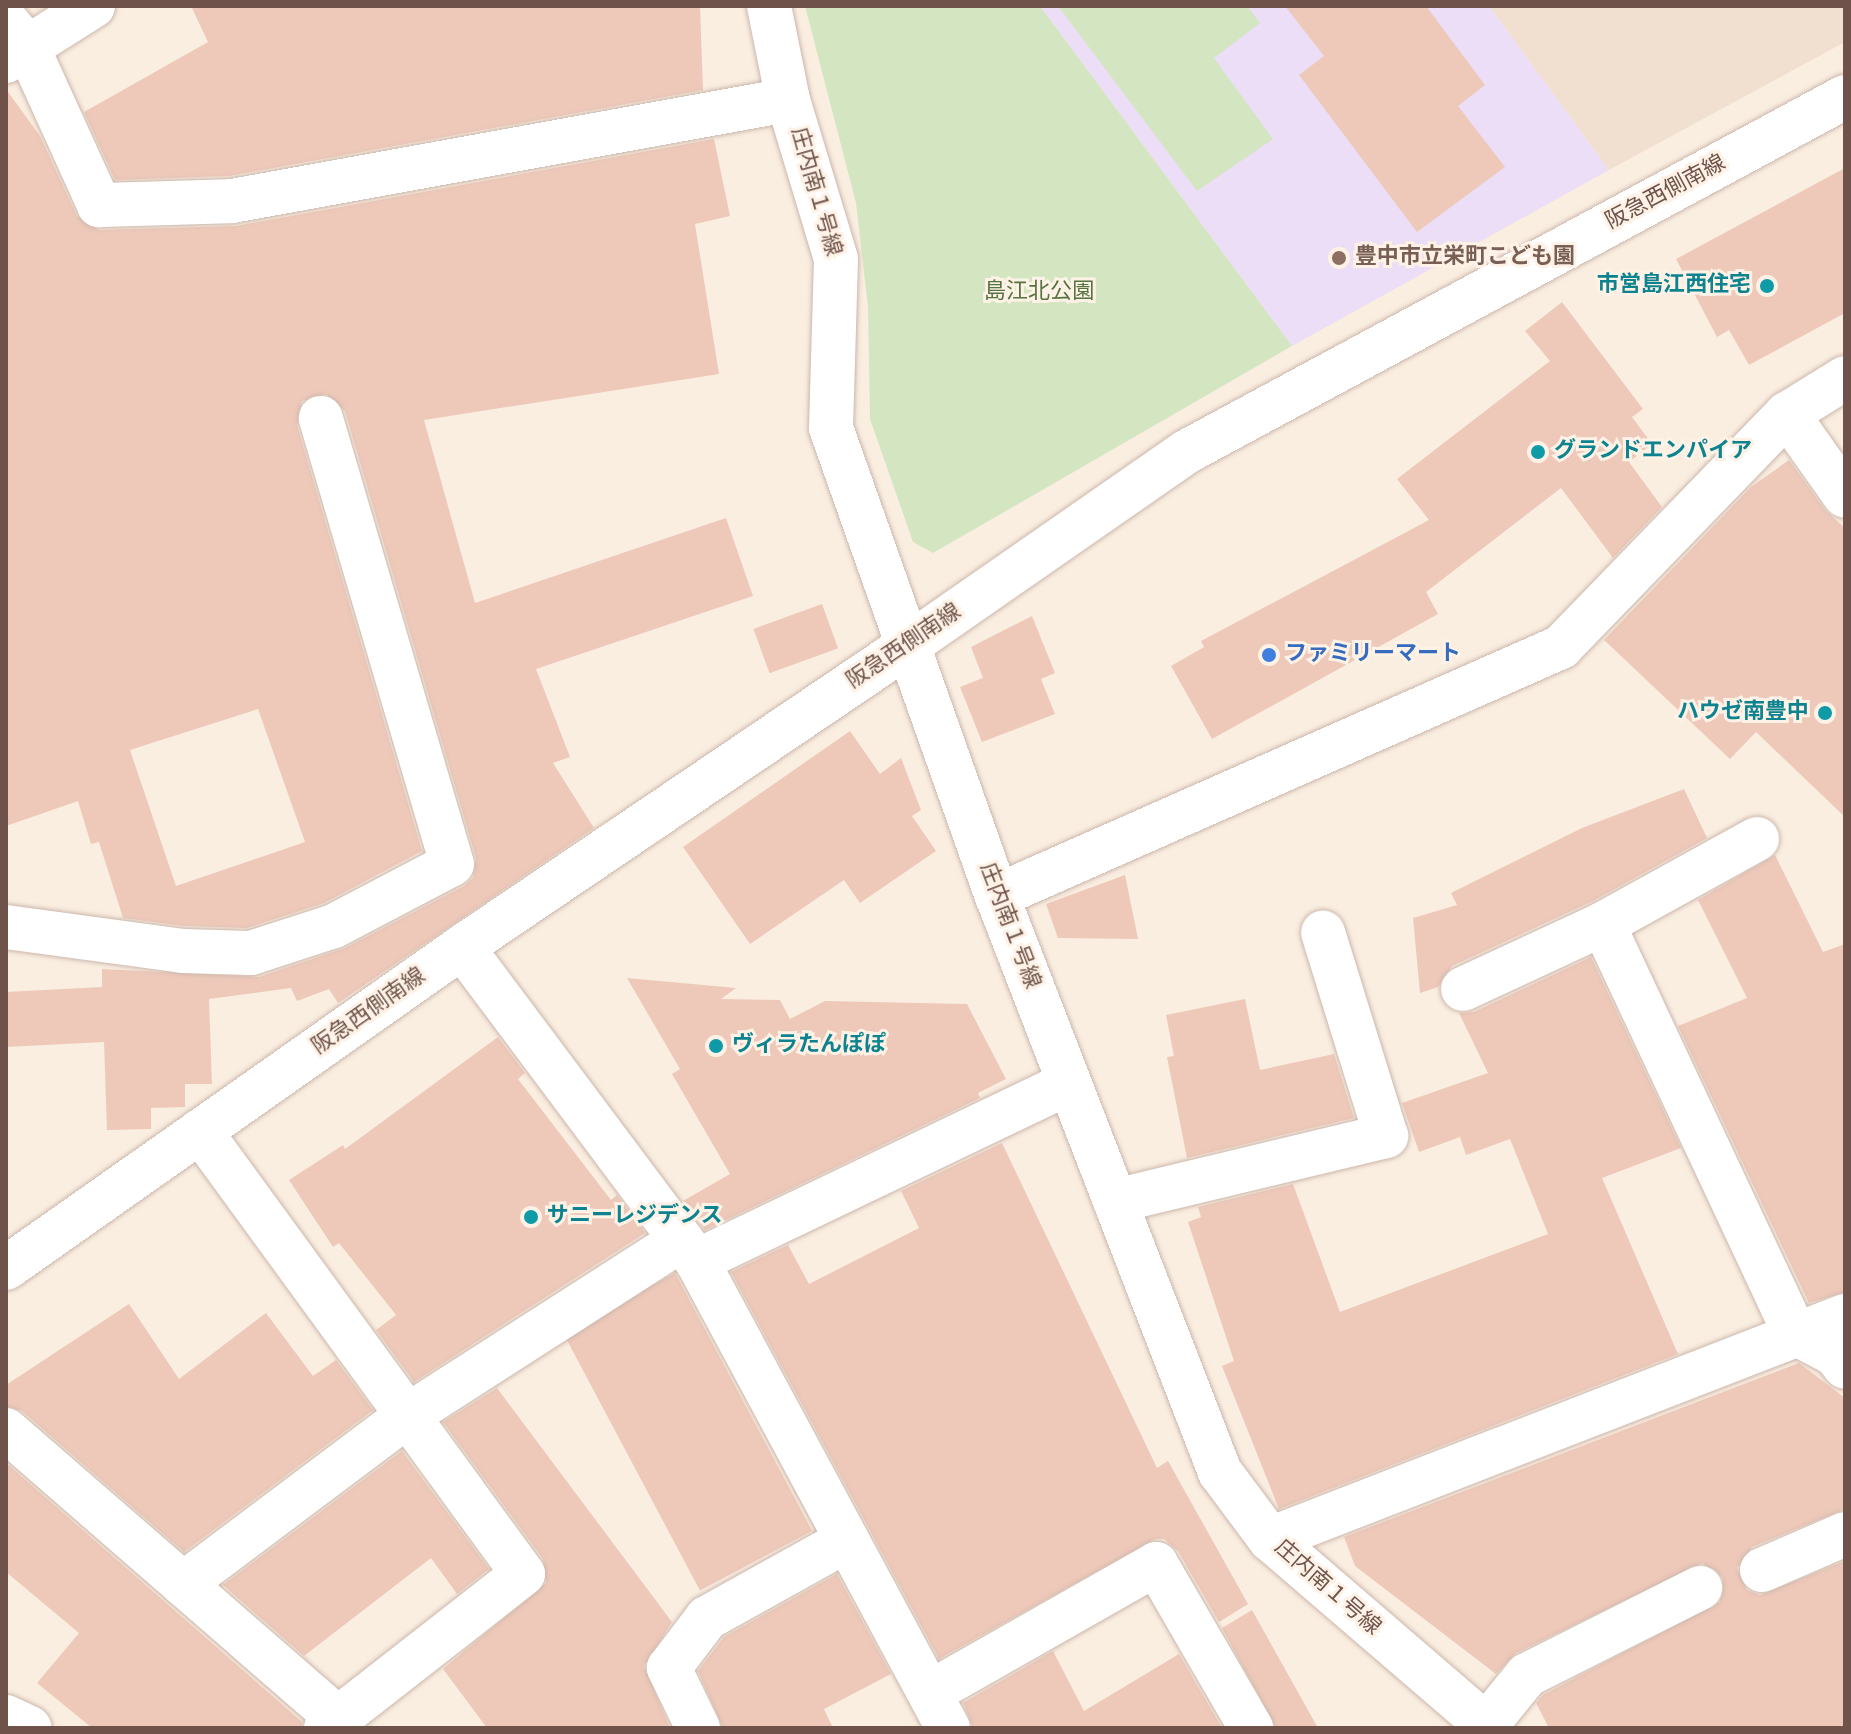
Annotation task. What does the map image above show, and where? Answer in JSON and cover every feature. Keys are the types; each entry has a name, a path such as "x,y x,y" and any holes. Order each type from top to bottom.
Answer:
{"street":[{"path":"93,6 13,43 99,205 232,201 788,100"},
{"name":"庄内南１号線","path":"769,6 788,100 836,259 831,428 997,896 1220,1472 1270,1539 1488,1726"},
{"name":"阪急西側南線","path":"6,1268 462,947 907,646 1186,452 1845,97"},
{"path":"997,896 1561,647 1787,414 1845,378"},
{"path":"1787,414 1845,496"},
{"path":"6,927 183,951 251,953 334,926 452,864 321,418"},
{"path":"1463,989 1603,924 1757,839"},
{"path":"1603,924 1795,1333 1835,1354 1845,1367"},
{"path":"1115,1201 1386,1136 1323,933"},
{"path":"462,947 689,1250 939,1710 1156,1564 1251,1728"},
{"path":"183,1584 407,1416 689,1250 1069,1083"},
{"path":"6,1430 183,1584 332,1724 523,1574 200,1131"},
{"path":"1270,1539 1845,1316"},
{"path":"1762,1570 1845,1534"},
{"path":"698,1728 669,1668 707,1618 847,1540"},
{"path":"1488,1726 1527,1675 1700,1588"},
{"path":"6,1717 30,1728"}],"shaded area":[{"name":"豊中市立栄町こども園","path":"1040,6 1489,6 1609,170 1292,346"},
{"path":"1489,6 1845,6 1845,42 1609,170"}],"green space":[{"name":"島江北公園","path":"805,6 1040,6 1292,346 933,553 913,542 870,419 868,307 856,203"},
{"path":"1058,6 1247,6 1260,23 1214,58 1273,139 1197,191"}],"building":[{"path":"191,6 700,6 703,90 229,176 115,180 84,112 208,42"},
{"path":"1285,6 1426,6 1485,85 1458,106 1505,167 1417,232 1299,75 1324,56"},
{"path":"6,89 40,136 77,216 99,230 236,226 714,139 730,216 695,224 719,374 424,420 475,603 726,518 753,596 536,669 570,757 553,763 594,828 338,1003 329,989 297,1001 291,988 209,999 212,1084 185,1084 185,1107 151,1108 151,1129 107,1130 104,1042 6,1047 6,992 102,987 102,969 259,977 345,948 464,886 473,878 476,858 345,411 326,394 302,401 297,425 422,851 324,903 247,928 185,926 123,918 99,842 91,844 78,801 6,826","holes":["258,709 305,842 176,886 130,750"]},
{"name":"市営島江西住宅","path":"1845,168 1845,313 1749,365 1729,330 1717,337 1676,259"},
{"path":"1562,302 1643,409 1632,417 1652,444 1629,462 1662,507 1613,558 1561,488 1426,592 1438,614 1212,739 1171,666 1204,647 1201,641 1429,520 1397,479 1550,361 1525,331"},
{"path":"1789,460 1825,510 1845,528 1845,817 1756,732 1730,759 1604,640 1751,487"},
{"path":"822,604 838,648 769,673 753,629"},
{"path":"1032,616 1055,673 1041,679 1055,714 982,742 960,687 983,678 971,647"},
{"path":"850,731 880,774 901,758 921,810 912,816 936,851 860,903 844,880 750,944 683,847"},
{"path":"1684,789 1707,838 1593,901 1452,966 1438,987 1420,993 1413,918 1457,905 1451,893 1582,828"},
{"path":"1775,855 1823,952 1845,944 1845,1292 1809,1303 1678,1026 1747,998 1698,900"},
{"path":"1125,875 1138,939 1058,938 1046,904"},
{"path":"1591,957 1681,1148 1602,1178 1678,1354 1279,1509 1222,1366 1234,1361 1188,1222 1201,1217 1198,1207 1293,1184 1340,1312 1548,1234 1510,1139 1466,1155 1460,1137 1419,1152 1402,1103 1488,1073 1459,1013 1474,1012"},
{"path":"627,978 736,988 721,999 780,1000 790,1019 825,1001 967,1004 1006,1079 978,1093 980,1098 705,1230 683,1201 730,1174 672,1074 680,1069"},
{"path":"1245,999 1260,1070 1334,1054 1354,1118 1187,1158 1167,1057 1174,1056 1166,1015"},
{"path":"498,1037 525,1073 518,1079 611,1200 617,1195 645,1233 414,1382 376,1330 396,1315 339,1243 333,1247 289,1180 343,1145 345,1149"},
{"path":"1002,1143 1157,1468 1168,1461 1248,1604 1219,1622 1178,1551 1164,1539 1155,1539 939,1659 731,1272 788,1245 809,1284 919,1228 901,1191"},
{"path":"675,1273 812,1531 700,1590 563,1333"},
{"path":"129,1304 179,1379 266,1313 313,1376 336,1360 373,1410 184,1552 22,1411 6,1406 6,1385"},
{"path":"1799,1363 1845,1398 1845,1509 1752,1547 1737,1568 1747,1590 1760,1595 1845,1561 1845,1728 1549,1728 1536,1703 1543,1695 1720,1602 1723,1578 1702,1563 1516,1653 1496,1674 1355,1566 1344,1537"},
{"path":"497,1388 672,1622 644,1666 670,1728 487,1728 443,1669 546,1583 543,1559 443,1422"},
{"path":"402,1451 489,1569 457,1594 431,1558 304,1656 223,1585"},
{"path":"6,1463 302,1722 302,1728 92,1728 37,1683 79,1633 6,1572"},
{"path":"837,1574 891,1674 824,1709 833,1728 723,1728 698,1671 724,1637"},
{"path":"1252,1610 1318,1728 1276,1728 1222,1628"},
{"path":"1053,1651 1084,1711 1179,1654 1222,1728 973,1728 963,1703"}],"place":[{"name":"豊中市立栄町こども園","path":"1339,258"},
{"name":"市営島江西住宅","path":"1767,286"},
{"name":"グランドエンパイア","path":"1538,452"},
{"name":"ファミリーマート","path":"1269,655"},
{"name":"ハウゼ南豊中","path":"1825,713"},
{"name":"ヴィラたんぽぽ","path":"716,1046"},
{"name":"サニーレジデンス","path":"531,1217"}]}
